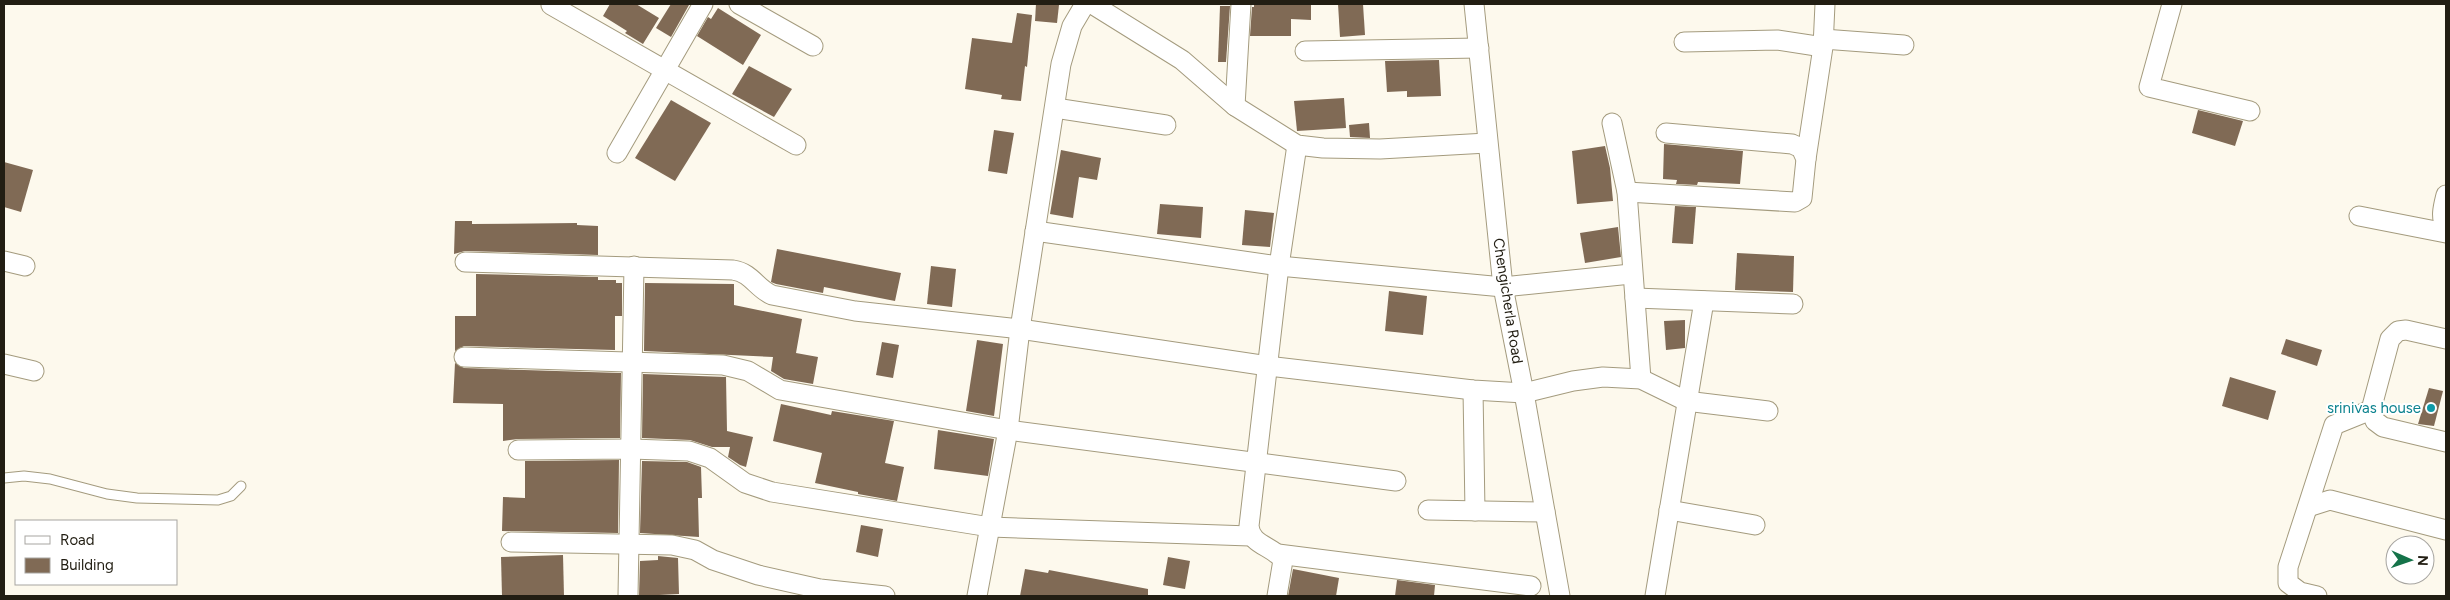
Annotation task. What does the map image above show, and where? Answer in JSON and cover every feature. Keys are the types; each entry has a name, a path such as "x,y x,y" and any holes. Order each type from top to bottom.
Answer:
{"street":[{"path":"618,153 703,4"},
{"path":"739,4 813,46"},
{"path":"976,596 1008,430 1020,329 1061,64 1072,26 1085,4"},
{"path":"1092,4 1182,60 1235,106 1297,145 1322,148 1380,149 1488,143"},
{"path":"1235,106 1241,4"},
{"name":"Chengicherla Road","path":"1474,4 1503,287 1560,596"},
{"path":"1627,192 1795,202 1802,198 1823,43 1825,4"},
{"path":"2172,4 2149,87 2250,111"},
{"path":"550,5 796,145"},
{"path":"1684,42 1777,40 1904,45"},
{"path":"1305,51 1479,48"},
{"path":"1055,108 1166,125"},
{"path":"1612,123 1627,192 1631,274 1635,298 1641,378"},
{"path":"1666,133 1792,144 1801,148 1806,158"},
{"path":"1297,145 1279,266 1255,464 1249,526 1250,536 1256,542 1278,554 1531,586"},
{"path":"2446,195 2442,210 2442,222 2446,229"},
{"path":"2359,216 2446,233"},
{"path":"1035,232 1279,266 1503,287 1631,274"},
{"path":"4,261 25,266"},
{"path":"465,262 742,271 749,275 765,292 772,295 855,311 1020,329 1268,366 1473,390 1524,393 1573,381 1603,377 1641,378 1686,401 1768,411"},
{"path":"628,596 634,266"},
{"path":"1635,298 1793,304"},
{"path":"1655,596 1704,300"},
{"path":"2446,339 2398,330 2390,339 2371,410 2374,421 2383,427 2446,442"},
{"path":"464,356 723,365 748,371 780,390 1008,430 1255,464 1396,481"},
{"path":"4,364 34,371"},
{"path":"1473,390 1475,511"},
{"path":"2317,596 2300,592 2288,583 2288,568 2334,425 2371,410"},
{"path":"518,450 630,449 690,452 710,458 745,483 772,492 990,527 1250,536"},
{"path":"2308,507 2330,500 2446,530"},
{"path":"1428,510 1545,512"},
{"path":"1669,510 1756,524"},
{"path":"511,542 629,542 672,545 695,550 713,560 758,574 820,589 885,596"},
{"path":"1277,596 1282,569 1282,560 1278,554"}],"lane":[{"path":"4,478 24,476 50,479 107,494 136,498 218,500 231,496 241,486"}],"building":[{"path":"610,4 636,4 659,18 643,44 603,16"},
{"path":"671,4 689,5 671,37 656,28"},
{"path":"1036,4 1059,5 1057,23 1035,21"},
{"path":"1254,4 1311,5 1311,20 1291,19 1291,36 1250,36 1252,7 1254,7"},
{"path":"1338,4 1363,4 1365,35 1340,37"},
{"path":"1220,6 1230,6 1226,62 1218,62"},
{"path":"718,8 761,35 743,65 697,36 708,17 711,19"},
{"path":"1017,13 1032,15 1027,67 1025,66 1021,101 1001,99 1002,95 965,89 972,38 1012,43"},
{"path":"1439,60 1441,96 1407,97 1407,91 1387,92 1385,61"},
{"path":"749,66 792,89 774,117 732,94"},
{"path":"1344,98 1346,128 1297,131 1294,101"},
{"path":"671,100 711,123 675,181 635,158"},
{"path":"2198,110 2243,121 2235,146 2192,133"},
{"path":"1369,123 1370,138 1350,137 1349,125"},
{"path":"994,130 1014,133 1007,174 988,171"},
{"path":"1664,144 1743,151 1740,184 1698,182 1697,185 1676,184 1677,180 1663,179"},
{"path":"1605,146 1610,168 1613,201 1577,204 1572,151"},
{"path":"1061,150 1101,158 1097,180 1079,177 1073,218 1050,214"},
{"path":"4,162 33,170 21,212 4,207"},
{"path":"1160,204 1203,207 1201,238 1157,234"},
{"path":"1675,206 1696,207 1693,244 1672,243"},
{"path":"1245,210 1274,213 1270,247 1242,245"},
{"path":"455,221 472,221 472,224 577,223 577,225 598,226 598,255 465,251 454,254"},
{"path":"1618,227 1621,257 1585,263 1580,233"},
{"path":"777,249 901,273 895,301 824,287 823,293 771,282"},
{"path":"1737,253 1794,256 1793,292 1735,290"},
{"path":"931,266 956,269 952,307 927,304"},
{"path":"476,274 598,277 598,280 616,280 616,283 622,283 622,316 615,316 615,350 464,346 455,351 455,316 476,316"},
{"path":"645,283 734,284 734,305 802,319 796,353 818,357 813,384 784,379 771,371 773,357 644,351"},
{"path":"1389,291 1427,296 1423,335 1385,331"},
{"path":"1685,320 1685,348 1666,350 1664,321"},
{"path":"2286,339 2322,350 2317,366 2281,354"},
{"path":"977,340 1003,344 994,416 966,411"},
{"path":"882,342 899,345 893,378 876,375"},
{"path":"455,363 464,368 621,373 620,438 518,439 503,441 503,404 453,403"},
{"path":"643,374 726,377 727,431 753,437 746,467 728,457 730,447 712,447 690,440 642,438"},
{"path":"2230,377 2276,391 2268,420 2222,406"},
{"name":"srinivas house","path":"2429,388 2443,391 2434,426 2418,424"},
{"path":"781,404 831,415 832,411 894,421 885,463 904,467 897,501 858,494 858,492 815,483 822,453 773,441"},
{"path":"938,430 994,439 988,476 934,469"},
{"path":"619,460 618,533 502,531 503,497 525,498 525,461"},
{"path":"642,461 687,462 701,467 702,498 698,498 699,537 640,533"},
{"path":"861,525 883,529 878,557 856,552"},
{"path":"563,555 564,596 502,596 501,557"},
{"path":"658,556 678,558 679,594 639,596 640,561 658,560"},
{"path":"1168,557 1190,561 1185,589 1163,585"},
{"path":"1025,569 1048,573 1049,570 1148,589 1148,596 1020,596"},
{"path":"1293,569 1339,578 1336,596 1288,596"},
{"path":"1397,580 1435,585 1434,596 1395,596"}],"place":[{"name":"srinivas house","path":"2431,408"}]}
